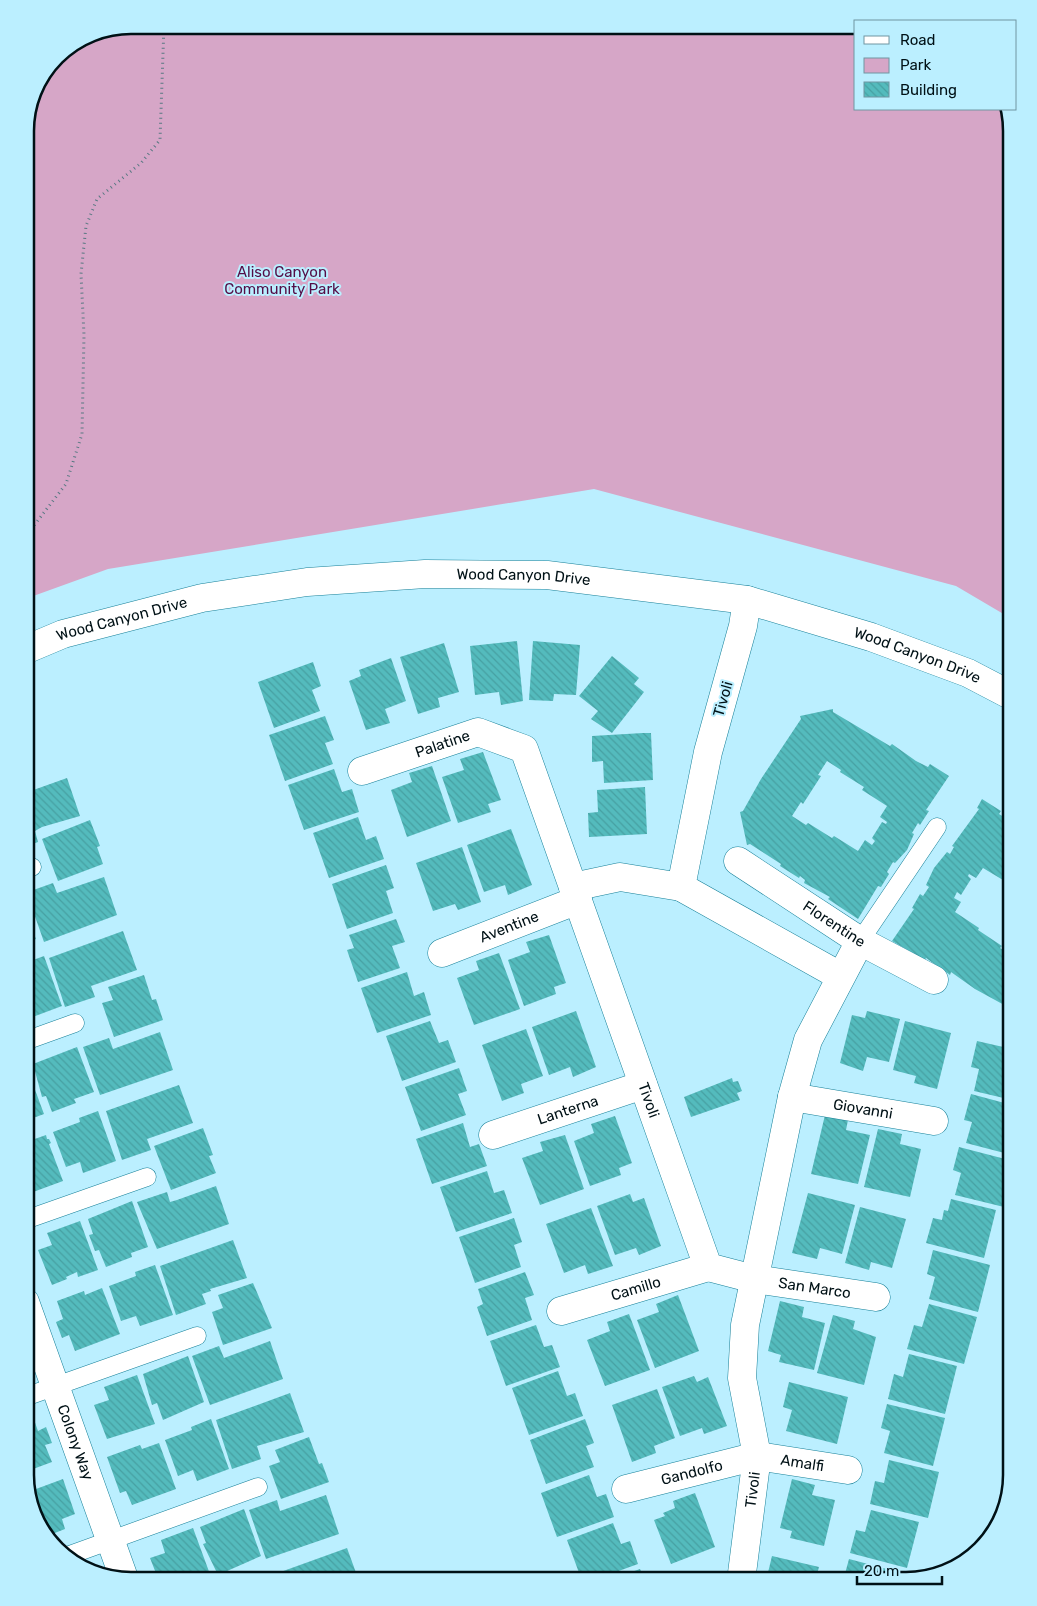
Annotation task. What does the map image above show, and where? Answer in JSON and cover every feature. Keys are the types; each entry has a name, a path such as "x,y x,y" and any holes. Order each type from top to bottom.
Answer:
{"street":[{"name":"Wood Canyon Drive","path":"34,646 63,634 202,598 317,581 426,574 547,576 747,600 871,637 968,673 1003,691"},
{"name":"Tivoli","path":"681,886 708,752 743,626 747,600"},
{"name":"Palatine","path":"362,770 478,732 524,749"},
{"name":"Tivoli","path":"524,749 708,1267"},
{"name":"Florentine","path":"738,861 860,941 934,980"},
{"path":"575,894 620,876 681,886 840,976"},
{"name":"Aventine","path":"442,953 575,894"},
{"name":"Tivoli","path":"741,1572 756,1456 742,1378 745,1325 792,1097 808,1040 860,941"},
{"name":"Lanterna","path":"494,1135 643,1085"},
{"name":"Giovanni","path":"792,1097 934,1121"},
{"path":"708,1267 754,1279"},
{"name":"Camillo","path":"562,1310 708,1267"},
{"name":"San Marco","path":"754,1279 876,1297"},
{"name":"Colony Way","path":"34,1326 122,1572"},
{"name":"Amalfi","path":"756,1456 848,1470"},
{"name":"Gandolfo","path":"626,1489 756,1456"}],"lane":[{"path":"860,941 937,827"},
{"path":"34,1038 75,1023"},
{"path":"34,1217 147,1177"},
{"path":"34,1394 197,1336"},
{"path":"74,1553 258,1487"}],"path":[{"path":"34,525 66,484 82,434 84,335 80,274 86,226 97,199 140,163 160,140 164,34"}],"green space":[{"name":"Aliso Canyon Community Park","path":"124,34 854,34 854,110 1001,110 1003,131 1003,614 956,586 594,489 108,569 34,596 34,124 41,94 50,77 67,58 82,47 100,39"}],"building":[{"path":"517,641 523,701 501,705 499,692 475,695 470,646"},
{"path":"533,641 580,645 576,695 554,694 553,701 529,700"},
{"path":"444,643 459,692 438,698 440,707 418,714 400,657"},
{"path":"612,656 639,678 634,684 644,692 612,733 591,719 598,711 579,696"},
{"path":"391,658 406,701 385,709 390,723 366,730 349,681 361,676 359,670"},
{"path":"313,662 321,686 312,690 320,711 274,728 258,682"},
{"path":"833,709 833,712 890,746 892,744 916,761 928,767 930,764 949,776 926,810 929,811 920,825 918,823 912,833 914,834 907,850 895,863 893,862 887,872 889,874 881,887 878,886 858,919 828,899 830,897 804,883 805,880 800,876 799,878 780,866 781,864 750,844 747,845 740,812 743,811 761,779 801,719 800,716","holes":["827,761 841,770 840,772 864,787 862,790 887,806 880,817 887,822 886,824 882,822 872,838 875,841 872,845 865,840 858,851 834,836 832,838 808,823 806,825 792,816 801,802 803,804 821,776 818,775"]},
{"path":"325,716 334,740 325,743 333,764 285,781 269,735"},
{"path":"651,733 653,780 604,783 603,761 592,762 592,736"},
{"path":"483,752 501,800 488,804 491,812 458,823 442,777 464,770 460,759"},
{"path":"432,766 451,821 407,837 391,790 412,782 409,773"},
{"path":"334,769 342,792 352,789 359,812 304,830 288,785"},
{"path":"67,778 80,816 42,827 35,831 38,842 34,844 34,790"},
{"path":"645,787 647,834 589,837 588,813 598,812 597,790"},
{"path":"982,799 1001,811 999,814 1003,816 1003,880 983,868 976,878 969,874 968,876 971,879 961,895 957,892 954,898 961,902 955,912 1002,946 1000,948 1003,950 1003,1004 975,989 951,972 950,975 926,958 925,960 892,941 914,909 912,908 920,894 923,896 929,887 926,885 934,868 947,852 950,854 954,847 952,846 979,809 977,808"},
{"path":"358,817 366,840 376,836 384,859 329,878 313,833"},
{"path":"90,820 100,846 97,847 103,864 58,881 42,839"},
{"path":"511,829 532,885 508,895 505,885 484,892 467,845"},
{"path":"462,847 481,902 458,910 455,904 433,911 416,863"},
{"path":"386,865 394,888 386,891 393,913 347,929 332,884"},
{"path":"104,877 117,915 44,942 34,914 34,890 53,883 57,893"},
{"path":"396,919 405,942 392,946 400,968 358,982 347,950 354,948 349,935"},
{"path":"123,931 137,970 91,986 95,997 65,1007 49,958"},
{"path":"549,935 566,983 554,987 556,994 524,1006 508,960 530,952 526,942"},
{"path":"499,953 520,1009 474,1025 457,978 479,970 476,961"},
{"path":"44,956 62,1006 34,1016 34,960"},
{"path":"407,972 414,996 424,992 431,1015 377,1033 361,988"},
{"path":"144,975 152,1000 156,999 163,1020 114,1037 102,1003 113,1000 108,987"},
{"path":"576,1011 596,1067 573,1077 570,1067 549,1075 532,1027"},
{"path":"867,1011 900,1019 889,1062 867,1057 863,1071 840,1063 852,1015 865,1018"},
{"path":"430,1021 439,1043 448,1040 456,1062 402,1081 386,1036"},
{"path":"905,1021 951,1033 937,1089 914,1083 916,1076 893,1070"},
{"path":"526,1029 543,1076 521,1084 524,1093 502,1101 482,1045"},
{"path":"160,1032 173,1070 100,1095 83,1047 109,1038 113,1049"},
{"path":"977,1041 1003,1047 1003,1098 974,1091 979,1069 971,1067"},
{"path":"77,1047 94,1092 74,1099 76,1103 52,1112 46,1096 42,1097 34,1064"},
{"path":"459,1068 467,1091 458,1094 466,1115 421,1131 405,1087"},
{"path":"732,1078 733,1082 738,1081 742,1091 737,1093 740,1100 691,1117 684,1097"},
{"path":"179,1085 193,1123 147,1139 151,1150 122,1160 106,1111"},
{"path":"34,1087 44,1114 34,1118"},
{"path":"971,1094 1003,1103 1003,1153 966,1143 972,1122 964,1120"},
{"path":"98,1111 116,1161 83,1173 80,1162 66,1167 53,1132 80,1122 79,1118"},
{"path":"825,1115 848,1120 846,1130 870,1135 858,1184 811,1174"},
{"path":"615,1116 632,1163 619,1168 621,1175 590,1186 574,1141 594,1133 591,1124"},
{"path":"463,1123 470,1147 479,1144 487,1166 432,1184 416,1139"},
{"path":"203,1128 213,1155 209,1156 216,1173 171,1190 154,1146"},
{"path":"878,1129 902,1134 900,1144 921,1149 910,1197 864,1187"},
{"path":"46,1135 47,1139 49,1139 51,1143 49,1144 63,1181 34,1192 34,1139"},
{"path":"565,1135 584,1189 540,1205 522,1158 543,1151 540,1142"},
{"path":"959,1147 1003,1158 1003,1207 955,1195 961,1173 953,1170"},
{"path":"487,1171 494,1193 504,1190 512,1213 456,1232 440,1187"},
{"path":"216,1186 229,1224 157,1249 137,1202 167,1192 170,1202"},
{"path":"808,1193 855,1205 842,1254 820,1248 817,1259 792,1253"},
{"path":"630,1194 633,1202 644,1198 661,1246 639,1255 636,1248 615,1255 597,1206"},
{"path":"951,1199 996,1210 984,1258 926,1243 933,1218 942,1220 944,1210 948,1211"},
{"path":"132,1201 148,1247 131,1253 132,1257 106,1267 99,1250 95,1251 89,1235 93,1234 88,1219"},
{"path":"860,1207 906,1219 892,1268 871,1262 869,1270 845,1263"},
{"path":"591,1208 613,1266 588,1274 585,1265 564,1273 546,1224"},
{"path":"514,1218 522,1242 514,1245 521,1267 475,1283 459,1237"},
{"path":"80,1221 98,1270 78,1277 77,1272 66,1277 67,1279 52,1285 38,1250 52,1245 47,1233"},
{"path":"233,1240 247,1278 210,1289 211,1291 202,1294 206,1304 176,1315 160,1266"},
{"path":"933,1250 990,1265 978,1312 929,1299 935,1277 927,1274"},
{"path":"155,1265 173,1315 140,1326 136,1316 121,1321 109,1286 136,1276 135,1272"},
{"path":"525,1272 534,1295 525,1298 532,1320 487,1336 477,1307 483,1304 478,1289"},
{"path":"253,1283 272,1328 223,1345 212,1312 223,1308 218,1295"},
{"path":"102,1288 120,1334 75,1351 69,1335 62,1338 56,1322 63,1319 57,1301 84,1291 85,1295"},
{"path":"678,1295 699,1351 655,1368 637,1320 659,1312 656,1304"},
{"path":"780,1301 804,1307 802,1317 825,1323 814,1370 779,1362 781,1355 768,1351"},
{"path":"929,1304 977,1317 964,1364 907,1349 914,1325 922,1327"},
{"path":"629,1314 650,1370 605,1386 587,1340 610,1331 607,1322"},
{"path":"833,1315 855,1321 853,1329 876,1337 864,1385 817,1373"},
{"path":"536,1325 544,1347 552,1345 560,1367 506,1386 490,1341"},
{"path":"270,1341 283,1379 210,1405 192,1356 219,1346 224,1358"},
{"path":"909,1354 957,1366 945,1414 888,1399 894,1374 903,1377"},
{"path":"188,1356 204,1402 163,1420 157,1403 152,1405 143,1374"},
{"path":"558,1371 567,1396 575,1393 583,1416 529,1435 512,1388"},
{"path":"137,1375 155,1424 107,1439 94,1405 109,1400 104,1387"},
{"path":"694,1376 697,1382 708,1377 727,1426 704,1434 702,1428 680,1436 662,1387"},
{"path":"789,1382 848,1397 837,1444 786,1431 792,1410 783,1407"},
{"path":"657,1389 675,1438 654,1446 656,1453 632,1462 612,1405"},
{"path":"290,1393 304,1432 257,1446 261,1459 232,1469 216,1420"},
{"path":"887,1404 945,1418 933,1466 884,1453 890,1431 881,1428"},
{"path":"211,1419 229,1469 197,1481 193,1470 178,1476 165,1440 192,1430 191,1427"},
{"path":"585,1419 594,1443 586,1446 594,1467 546,1484 530,1440"},
{"path":"34,1420 38,1431 46,1427 52,1443 45,1445 52,1462 34,1469"},
{"path":"309,1437 319,1464 322,1463 329,1482 281,1499 269,1466 280,1462 275,1450"},
{"path":"159,1443 176,1489 132,1505 126,1491 120,1493 107,1457 140,1445 142,1449"},
{"path":"889,1460 939,1472 928,1518 870,1504 875,1481 884,1483"},
{"path":"589,1475 597,1497 606,1494 614,1517 557,1537 541,1493"},
{"path":"63,1479 75,1514 62,1519 65,1529 54,1533 41,1512 35,1487 36,1489"},
{"path":"792,1479 815,1485 812,1495 835,1500 824,1546 790,1538 792,1531 780,1528"},
{"path":"695,1493 715,1547 671,1564 654,1520 665,1516 663,1513 675,1508 673,1501"},
{"path":"326,1495 339,1534 266,1559 249,1510 277,1500 280,1511"},
{"path":"244,1509 261,1556 225,1572 217,1572 203,1544 206,1543 200,1527"},
{"path":"871,1510 919,1522 907,1568 850,1553 856,1530 865,1532"},
{"path":"613,1523 621,1544 630,1541 638,1564 616,1572 579,1572 567,1540"},
{"path":"193,1528 209,1572 155,1572 150,1558 165,1553 161,1540"},
{"path":"347,1548 356,1572 281,1572"},
{"path":"772,1556 819,1567 818,1572 768,1572"},
{"path":"849,1559 898,1572 845,1572"}]}
